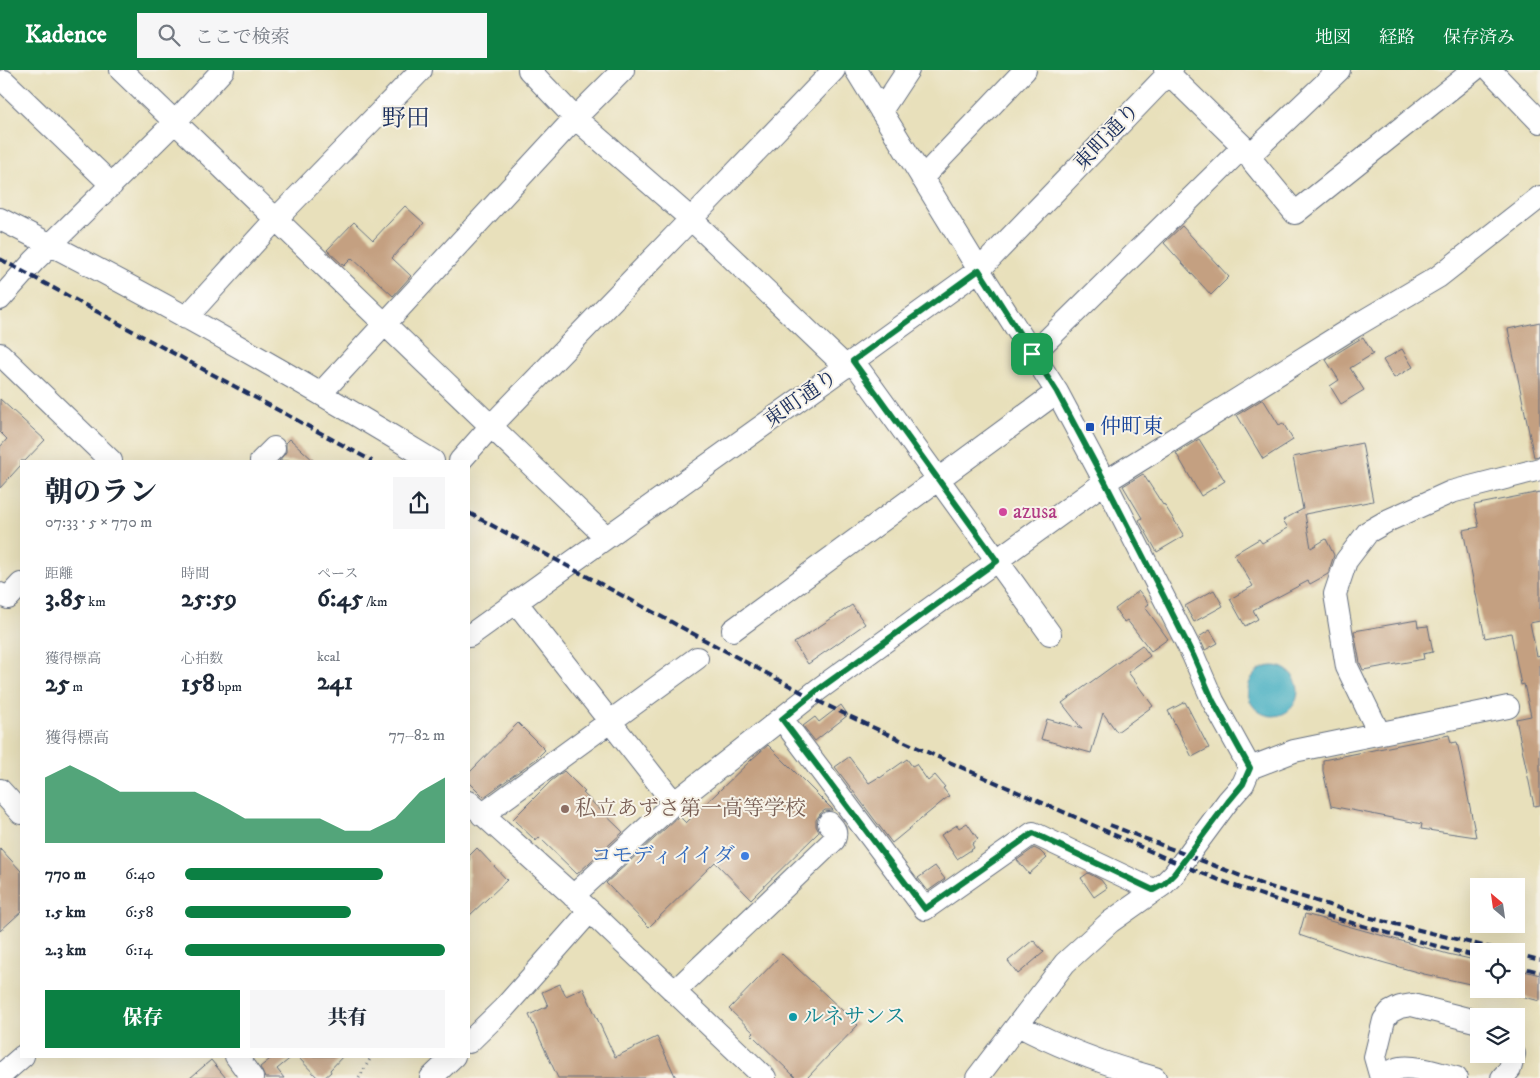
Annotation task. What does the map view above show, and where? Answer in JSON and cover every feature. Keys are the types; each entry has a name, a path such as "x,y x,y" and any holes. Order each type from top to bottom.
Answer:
{"street":[{"path":"121,70 606,537"},
{"path":"0,299 34,261 175,122 223,70"},
{"path":"186,318 276,219 421,70"},
{"path":"529,70 575,118 691,220 849,364 938,478 1050,634"},
{"path":"321,393 575,118 623,70"},
{"path":"461,460 490,426 834,70"},
{"path":"856,70 979,270 1057,392 1193,655 1213,701 1250,768"},
{"path":"881,111 908,70"},
{"path":"922,178 1025,70"},
{"path":"1032,354 1247,151 1339,70"},
{"path":"1169,71 1247,151 1253,162 1295,213 1474,70"},
{"path":"1490,70 1540,122"},
{"name":"東町通り","path":"470,635 979,270 1169,71"},
{"path":"6,79 112,185"},
{"path":"573,896 674,803 819,689 1105,482 1355,326 1438,277 1540,197"},
{"path":"0,219 52,245 321,393 432,460"},
{"path":"0,354 110,460"},
{"path":"733,630 1057,392"},
{"path":"1379,733 1347,667 1335,594 1346,561 1368,532 1389,520 1451,492 1540,469"},
{"path":"0,594 8,598 20,585"},
{"path":"516,602 674,803"},
{"path":"697,658 610,721 475,808 590,911 765,1078"},
{"path":"977,1078 1065,963 1110,922 1164,884 1174,874 1243,784 1250,768 1294,751 1508,707"},
{"path":"782,719 925,909 1033,833 1153,890"},
{"path":"0,790 20,812"},
{"path":"674,992 834,840 835,829 829,823"},
{"path":"470,1041 504,1008 590,911"},
{"path":"1456,1078 1420,1069 1400,1067 1392,1070 1382,1078 1375,1057 1384,1020 1390,1012 1400,1007 1412,1005 1470,1020"},
{"path":"1384,1020 1388,1037 1393,1046 1420,1069"},
{"path":"1018,1025 1052,1042 1092,1058 1154,1078"},
{"path":"0,1076 21,1058"},
{"path":"237,1058 252,1078"},
{"path":"431,1078 452,1058"},
{"path":"1502,1078 1510,1070 1512,1063"}],"path":[{"path":"359,1078 370,1059"}],"water":[{"path":"1268,666 1278,666 1291,673 1298,686 1298,696 1291,709 1278,716 1268,716 1259,712 1252,705 1248,696 1248,686 1252,677 1259,670"}],"building":[{"path":"405,206 424,223 392,258 411,276 393,296 352,258 344,266 327,250 354,222 373,240"},
{"path":"1182,226 1229,277 1211,295 1164,243"},
{"path":"1540,322 1540,456 1534,457 1508,329"},
{"path":"1363,337 1373,354 1350,368 1364,390 1341,404 1330,386 1339,380 1326,360"},
{"path":"1402,349 1413,367 1394,378 1383,360"},
{"path":"0,399 45,440 26,460 20,460 20,466 0,488 0,447 7,439 0,432"},
{"path":"1263,399 1279,425 1283,423 1293,440 1263,459 1237,415"},
{"path":"290,439 313,460 280,460 286,452 286,443"},
{"path":"1199,439 1225,481 1201,496 1176,453"},
{"path":"1362,443 1373,501 1305,514 1311,548 1326,539 1334,555 1328,574 1310,584 1308,581 1253,610 1258,619 1245,626 1230,599 1253,586 1234,554 1259,539 1262,543 1288,528 1283,520 1303,509 1293,457"},
{"path":"1143,474 1184,536 1157,552 1139,520 1142,518 1123,486"},
{"path":"1540,492 1540,621 1530,623 1537,656 1540,655 1540,805 1534,806 1516,719 1531,716 1524,684 1521,685 1511,633 1485,638 1463,530 1479,527 1474,505"},
{"path":"1214,590 1223,606 1194,622 1185,606"},
{"path":"1139,591 1149,604 1145,607 1168,639 1151,651 1127,620 1124,622 1115,609"},
{"path":"852,605 865,624 808,664 794,643"},
{"path":"1417,620 1418,627 1428,626 1433,652 1423,654 1424,659 1363,670 1354,631"},
{"path":"1210,630 1218,643 1205,650 1199,637"},
{"path":"1142,645 1150,656 1128,672 1153,706 1117,732 1103,713 1091,753 1041,739 1047,719 1082,729 1062,703"},
{"path":"1185,702 1209,748 1192,757 1168,711"},
{"path":"841,705 848,715 815,741 803,726 815,717 819,722"},
{"path":"518,723 545,750 536,759 484,797 470,783 470,772"},
{"path":"1449,735 1451,743 1457,742 1476,837 1421,829 1422,824 1331,806 1323,771 1323,760"},
{"path":"768,745 833,810 825,810 816,820 819,832 751,899 715,862 649,927 606,883 679,816 686,823"},
{"path":"849,757 869,783 880,778 907,759 912,766 916,764 928,781 935,775 945,787 943,788 949,796 892,843 835,767"},
{"path":"564,771 585,792 583,793 623,832 577,874 539,837 536,841 513,819 551,781"},
{"path":"967,823 978,839 972,844 974,848 957,859 941,835 957,825 959,828"},
{"path":"0,848 20,870 20,913 0,931"},
{"path":"477,848 507,880 470,915 470,855"},
{"path":"1034,848 1047,858 1029,874 1017,860"},
{"path":"935,866 945,879 928,891 918,878"},
{"path":"1088,873 1101,880 1107,888 1094,897 1081,878"},
{"path":"1305,914 1470,959 1470,984 1424,974 1360,956 1299,935"},
{"path":"1033,940 1044,952 1018,974 1008,961"},
{"name":"ルネサンス","path":"782,954 858,1025 807,1078 796,1078 752,1035 754,1033 729,1009"},
{"path":"1525,971 1540,975 1540,1001 1525,997"},
{"path":"560,984 566,996 583,988 615,1057 657,1037 676,1078 558,1078 529,1015 548,1006 542,992"},
{"path":"271,1058 291,1058 277,1069 284,1078 265,1078 260,1067"},
{"path":"299,1058 341,1058 330,1070 331,1072 324,1078 318,1078"},
{"path":"211,1060 226,1078 190,1078"}],"railway":[{"path":"0,259 370,460"},
{"path":"470,514 820,702 915,747 1162,856 1206,875 1278,900 1470,955"},
{"path":"1110,825 1264,885 1371,918 1472,943"},
{"path":"1525,956 1540,960"},
{"path":"1525,968 1540,972"}],"place":[{"name":"仲町東","path":"1090,427"},
{"name":"azusa","path":"1003,512"},
{"name":"私立あずさ第一高等学校","path":"565,809"},
{"name":"コモディイイダ","path":"745,856"},
{"name":"ルネサンス","path":"793,1017"}],"district":[{"name":"野田","path":"406,119"}],"route":[{"path":"979,270 1032,354 1057,392 1105,482 1193,655 1213,701 1250,768 1243,784 1174,874 1164,884 1153,890 1033,833 925,909 782,719 819,689 997,561 853,361 979,270"}]}
